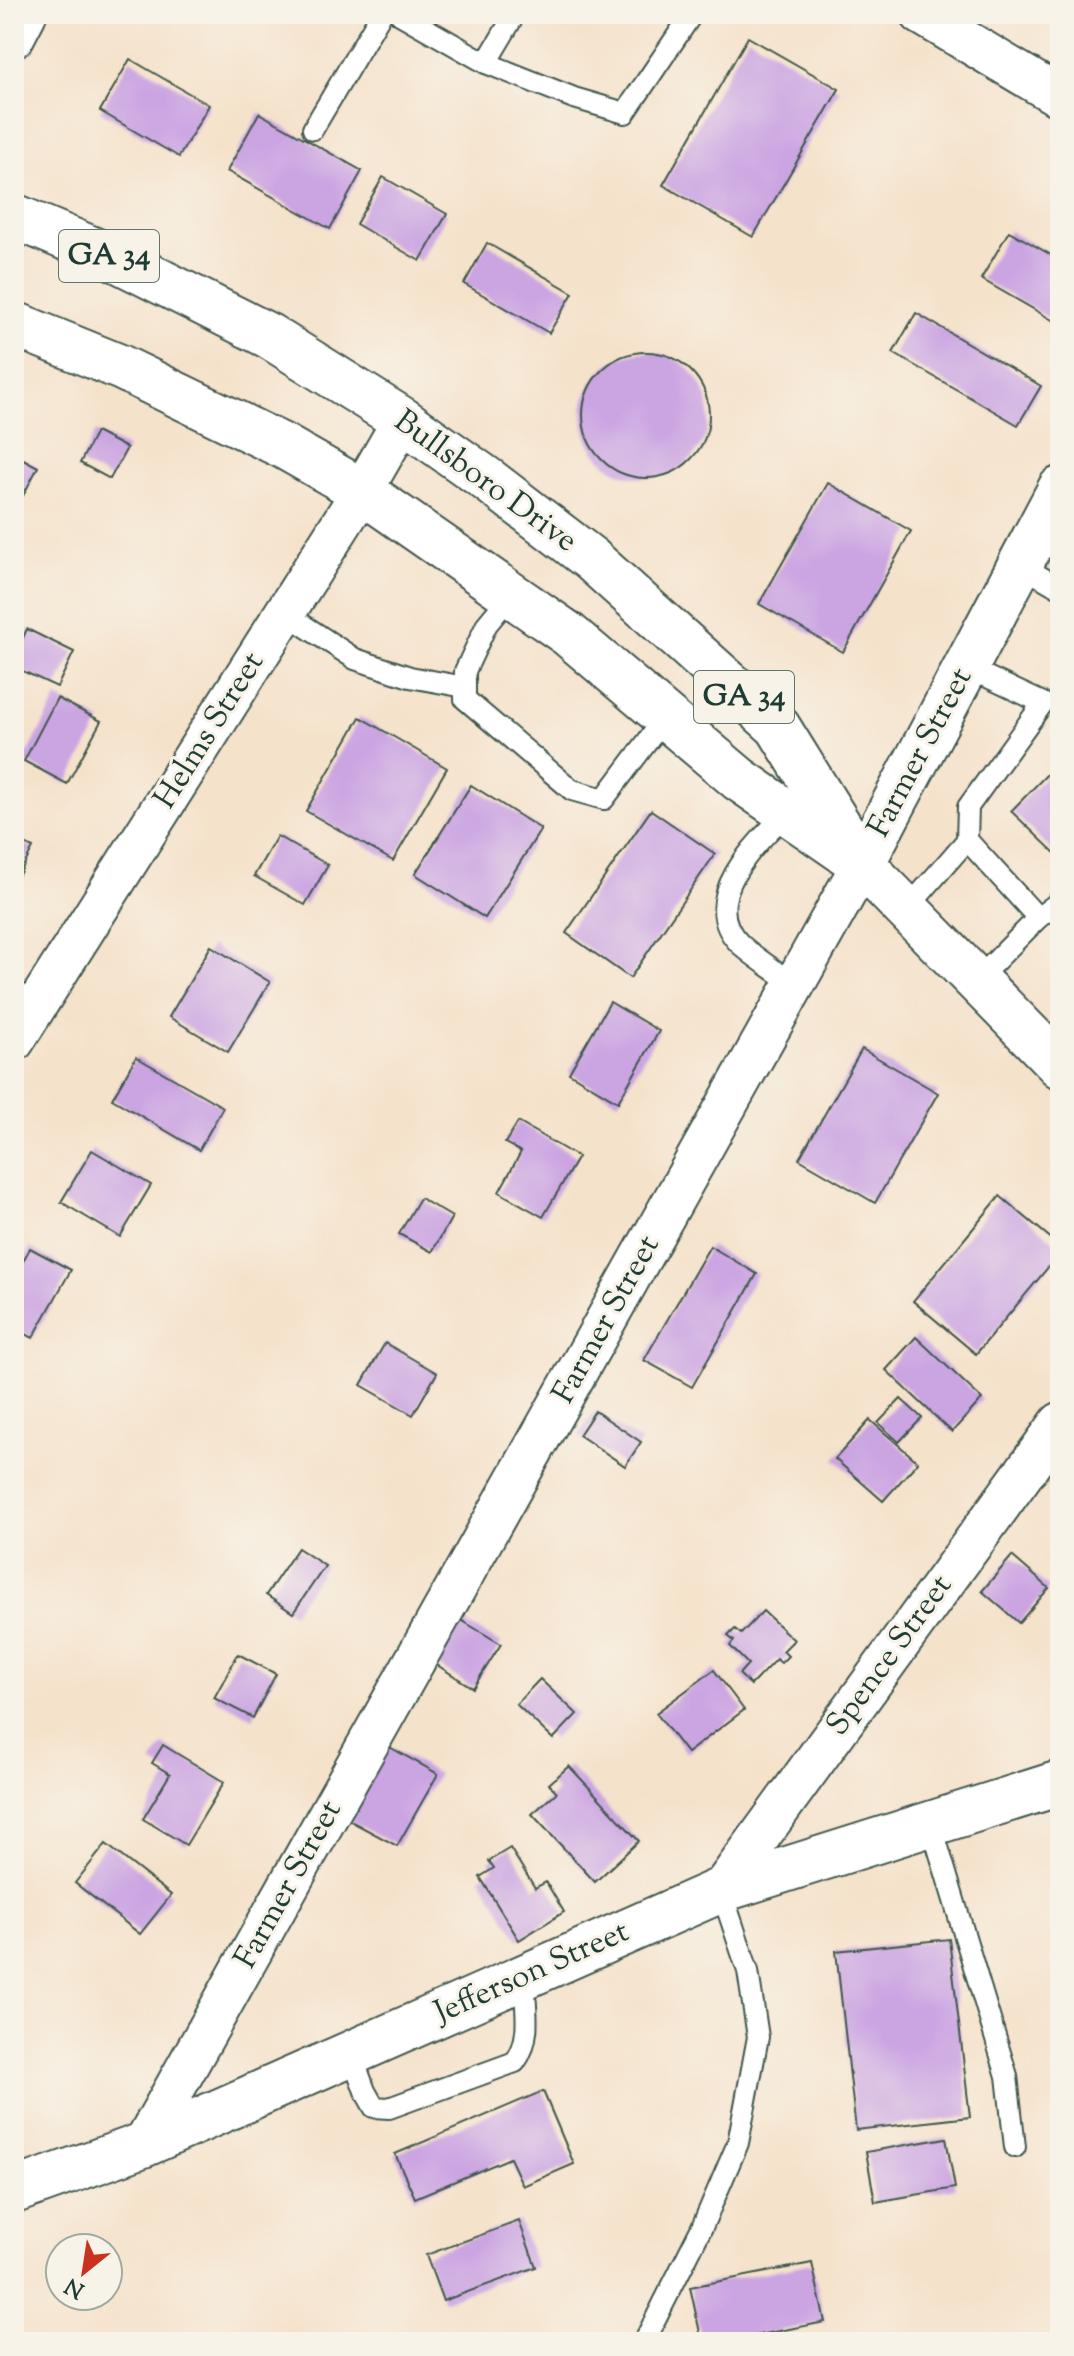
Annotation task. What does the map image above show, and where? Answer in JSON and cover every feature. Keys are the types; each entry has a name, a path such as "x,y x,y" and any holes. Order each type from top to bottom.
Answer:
{"main road":[{"name":"Bullsboro Drive","path":"14,216 116,259 269,336 403,420 488,480 603,570 778,727 801,799 1060,1066"},
{"name":"Bullsboro Drive","path":"14,324 203,405 362,491 568,634 739,779 801,799"},
{"name":"Farmer Street","path":"862,864 1060,489"},
{"name":"Jefferson Street","path":"14,2191 143,2145 721,1890 1060,1783"}],"street":[{"path":"14,37 26,14"},
{"path":"921,14 1060,97"},
{"name":"Helms Street","path":"14,1041 362,491 403,420"},
{"name":"Farmer Street","path":"143,2145 862,864"},
{"name":"Spence Street","path":"721,1890 1060,1423"}],"lane":[{"path":"313,129 381,14"},
{"path":"400,14 486,63 574,98 625,113 692,14"},
{"path":"486,63 515,14"},
{"path":"1020,565 1060,588"},
{"path":"511,595 487,624 465,671 465,699 572,790 604,799 665,718"},
{"path":"285,613 355,659 410,677 465,687"},
{"path":"907,909 967,840 968,807 1052,708 966,667"},
{"path":"795,985 738,942 724,915 729,885 749,851 801,799"},
{"path":"967,840 1038,918"},
{"path":"976,981 1038,918 1060,901"},
{"path":"931,1824 1007,2076 1015,2147"},
{"path":"644,2342 702,2227 738,2143 758,2037 748,1971 721,1890"},
{"path":"351,2053 374,2107 389,2108 515,2062 525,2049 527,2036 524,1977"}],"building":[{"path":"748,37 839,89 753,237 663,185"},
{"path":"130,59 209,105 179,157 100,111"},
{"path":"259,113 362,171 330,229 227,171"},
{"path":"383,177 447,214 420,261 356,224"},
{"path":"1009,231 1060,260 1060,311 1054,321 981,279"},
{"path":"487,243 573,293 549,333 464,284"},
{"path":"916,313 1041,386 1018,425 893,353"},
{"path":"646,352 670,356 691,370 705,391 709,415 705,439 691,460 670,474 646,478 622,474 601,460 587,439 583,415 587,391 601,370 622,356"},
{"path":"96,432 127,448 110,479 80,463"},
{"path":"14,454 38,467 14,513"},
{"path":"828,483 911,531 843,652 759,604"},
{"path":"27,629 74,652 57,687 14,667 14,657"},
{"path":"57,698 101,721 67,784 24,761"},
{"path":"360,717 447,768 393,861 306,811"},
{"path":"1060,761 1060,858 1011,811"},
{"path":"471,785 541,829 485,918 415,874"},
{"path":"651,810 715,854 630,978 566,933"},
{"path":"277,836 328,865 305,905 254,876"},
{"path":"14,839 33,848 14,884"},
{"path":"211,946 270,982 228,1052 169,1017"},
{"path":"610,1002 659,1031 618,1102 569,1073"},
{"path":"862,1049 938,1093 875,1203 799,1159"},
{"path":"136,1057 223,1107 199,1150 112,1099"},
{"path":"518,1122 578,1157 543,1217 499,1192 521,1152 505,1143"},
{"path":"92,1150 151,1185 120,1237 61,1202"},
{"path":"1000,1196 1060,1246 1060,1253 976,1354 913,1301"},
{"path":"420,1198 452,1217 432,1252 399,1234"},
{"path":"710,1246 757,1274 692,1387 644,1360"},
{"path":"30,1248 71,1270 33,1338 14,1328 14,1278"},
{"path":"916,1337 982,1399 952,1432 886,1370"},
{"path":"385,1343 437,1373 413,1415 361,1385"},
{"path":"901,1399 922,1418 899,1442 878,1423"},
{"path":"595,1411 641,1442 625,1466 579,1435"},
{"path":"870,1420 918,1462 883,1501 835,1459"},
{"path":"298,1548 325,1566 293,1613 266,1595"},
{"path":"1012,1556 1049,1588 1019,1623 982,1591"},
{"path":"763,1611 794,1640 783,1651 788,1656 781,1663 776,1659 751,1685 739,1674 748,1664 730,1646 734,1641 728,1636 735,1629 741,1634"},
{"path":"461,1620 501,1644 473,1688 434,1663"},
{"path":"238,1654 276,1674 253,1718 214,1698"},
{"path":"714,1670 744,1710 687,1753 656,1713"},
{"path":"540,1679 577,1714 553,1739 516,1704"},
{"path":"384,1744 438,1774 397,1846 343,1817"},
{"path":"163,1745 224,1782 186,1845 143,1819 170,1774 152,1763"},
{"path":"569,1766 639,1841 595,1882 532,1814 557,1792 549,1784"},
{"path":"106,1844 171,1895 140,1934 75,1883"},
{"path":"510,1848 535,1888 546,1882 564,1912 519,1940 480,1877 494,1868 489,1861"},
{"path":"949,1939 970,2117 856,2130 836,1951"},
{"path":"543,2091 574,2164 523,2186 510,2158 415,2198 395,2154"},
{"path":"946,2138 955,2188 875,2202 866,2152"},
{"path":"519,2221 536,2267 443,2301 426,2255"},
{"path":"812,2263 825,2322 723,2342 702,2342 690,2287"}]}
